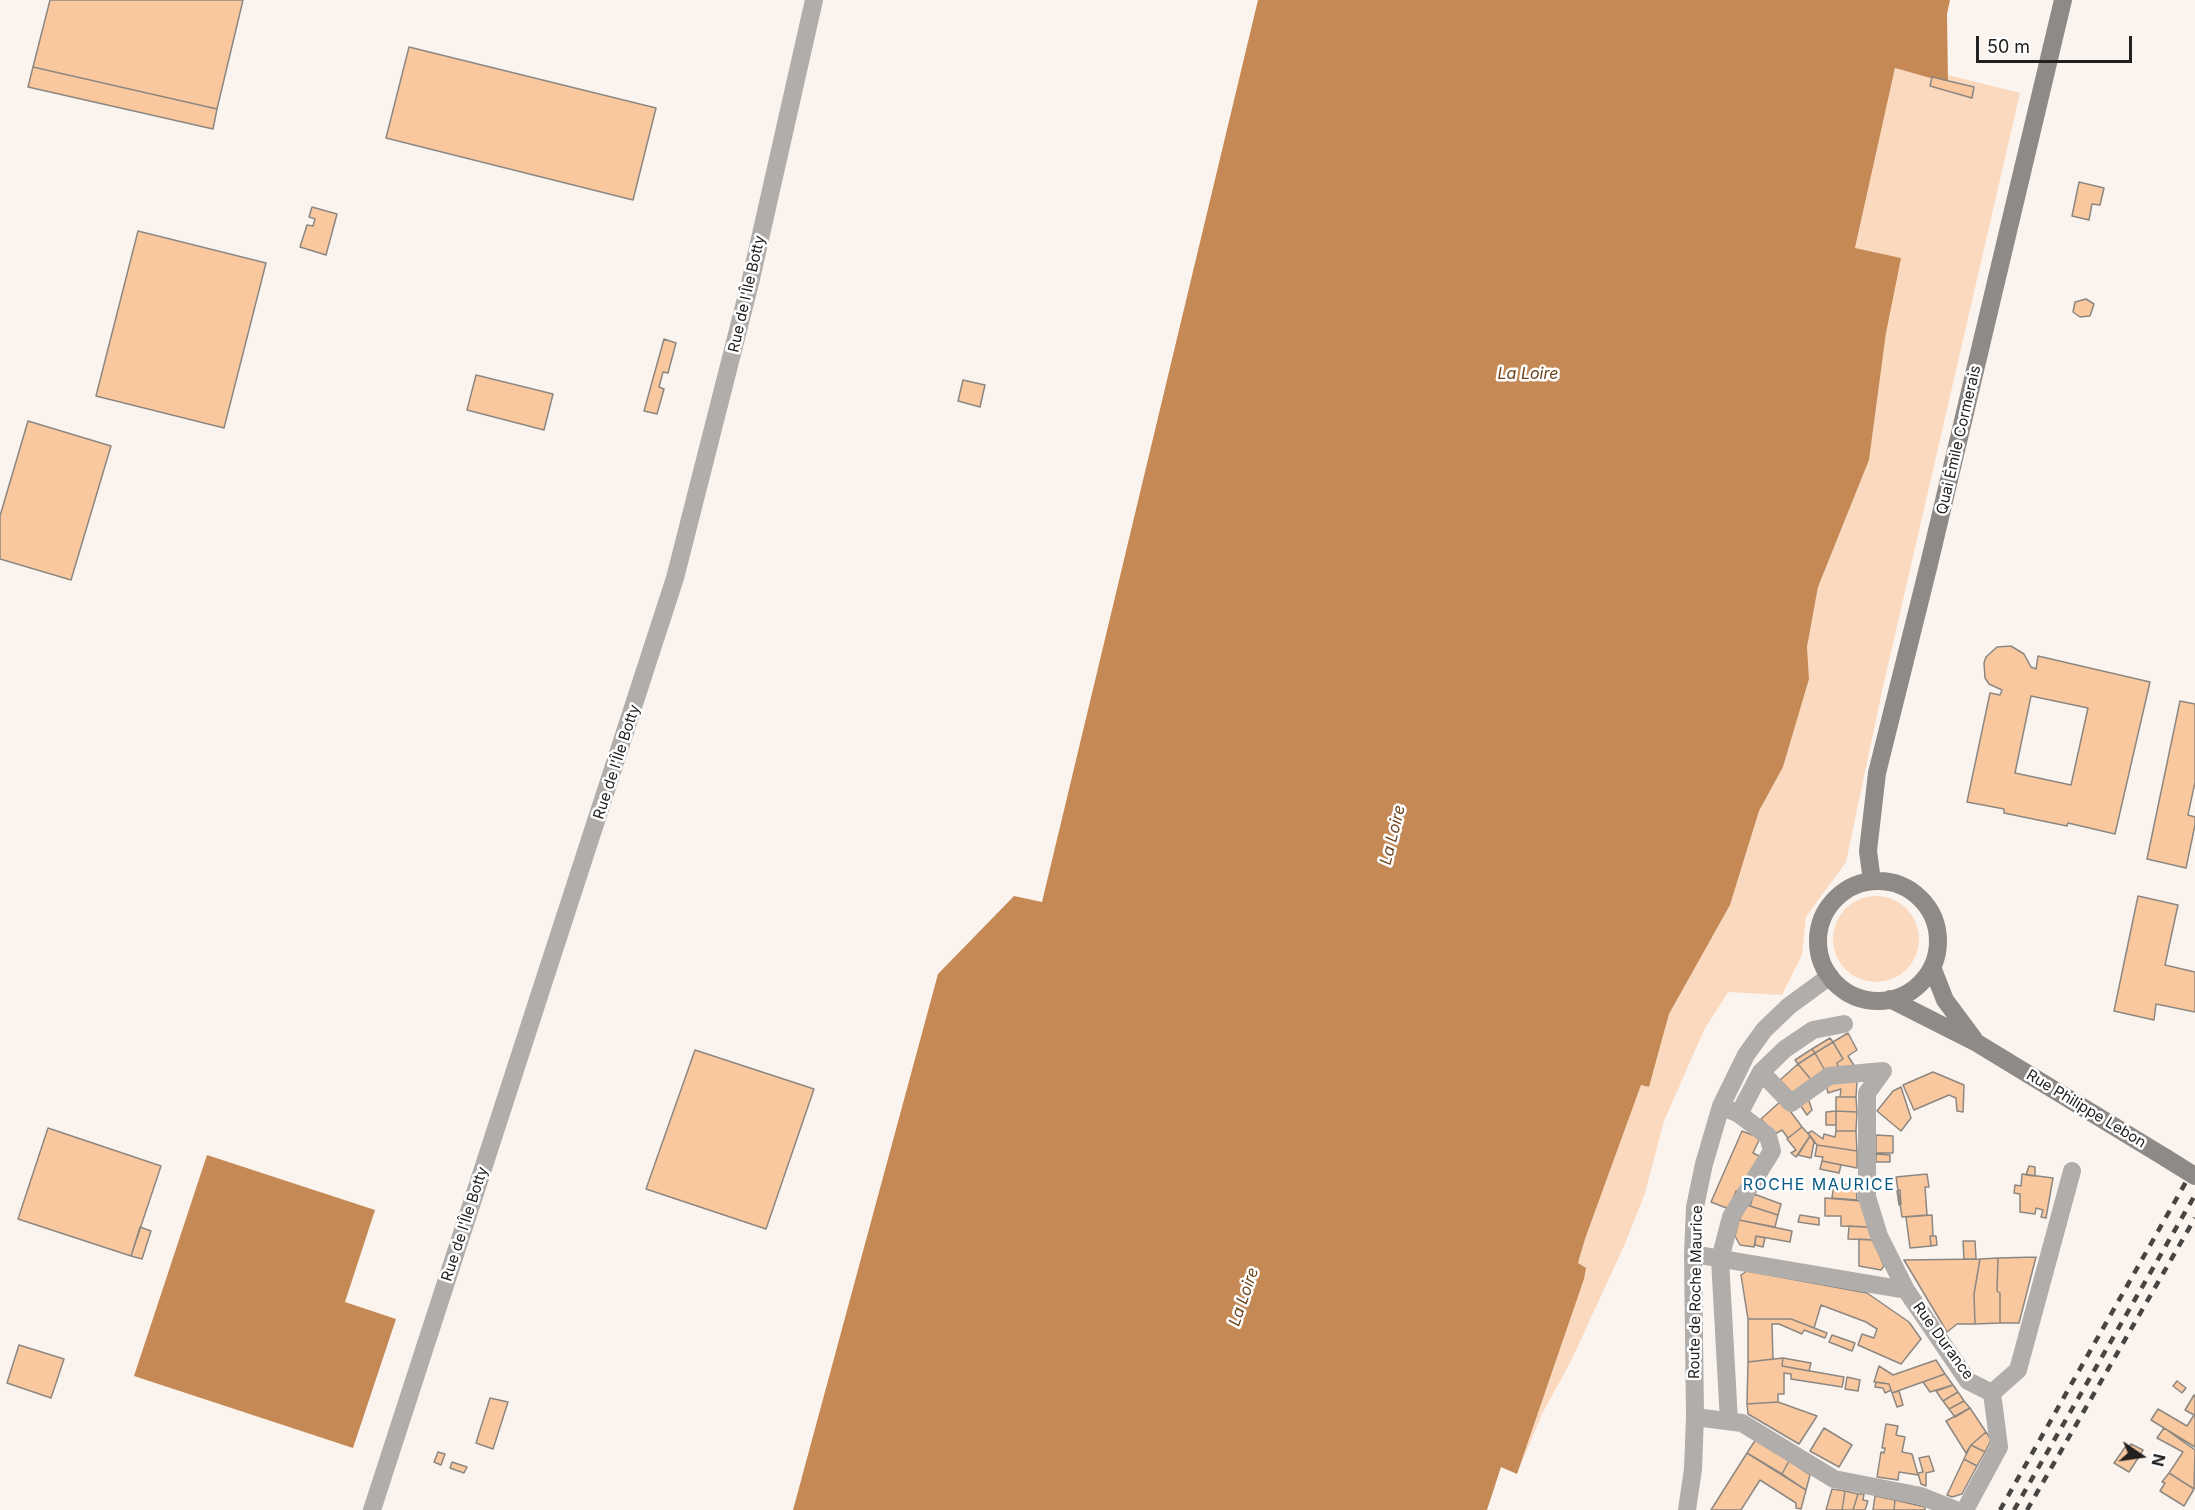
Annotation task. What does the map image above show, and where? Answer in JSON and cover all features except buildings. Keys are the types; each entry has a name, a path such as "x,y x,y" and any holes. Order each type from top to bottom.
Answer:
{"main road":[{"name":"Quai Émile Cormerais","path":"1872,881 1868,851 1877,773 2063,0"},
{"path":"1872,881 1904,886 1928,907 1937,931 1938,943 1932,967 1916,987 1890,999 1869,1000 1858,997 1837,985 1824,966 1818,944 1826,911 1841,894 1861,883 1872,881"},
{"name":"Rue Philippe Lebon","path":"1932,967 1949,1006 1977,1043"},
{"name":"Rue Philippe Lebon","path":"1890,999 1977,1043 2195,1176"}],"street":[{"name":"Rue de l'Île Botty","path":"372,1510 675,578 747,293 814,0"},
{"name":"Route de Roche Maurice","path":"1687,1510 1693,1469 1695,1417 1693,1254 1695,1207 1704,1164 1721,1106 1746,1055 1764,1030 1789,1006 1830,976"},
{"path":"1739,1114 1761,1072 1785,1049 1813,1030 1844,1024"},
{"path":"1761,1072 1791,1103 1829,1076 1883,1071 1868,1093 1867,1197 1879,1236 1906,1290"},
{"path":"1721,1106 1739,1114 1768,1136 1772,1151 1731,1217 1720,1258 1729,1421"},
{"path":"1965,1510 1999,1447 1992,1393 2018,1370 2072,1171"},
{"name":"Rue Durance","path":"1693,1254 1906,1290 1968,1381 1992,1393"},
{"path":"1695,1417 1742,1423 1834,1479 1921,1496 1956,1510"}],"shaded area":[{"path":"1895,68 1948,83 1948,75 2020,93 1882,691 1846,862 1806,917 1802,955 1782,995 1728,992 1704,1030 1664,1121 1645,1193 1624,1246 1570,1363 1542,1414 1517,1474 1584,1279 1578,1263 1585,1239 1641,1085 1649,1087 1669,1014 1730,905 1759,811 1783,767 1809,679 1807,647 1818,587 1869,460 1886,333 1900,258 1855,249"},
{"path":"1876,896 1893,899 1907,908 1916,922 1919,939 1916,956 1907,970 1893,979 1876,982 1859,979 1845,970 1836,956 1833,939 1836,922 1845,908 1859,899"}],"water":[{"name":"La Loire","path":"1258,0 1950,0 1947,14 1948,83 1895,68 1855,248 1901,258 1886,333 1869,460 1818,587 1807,647 1809,679 1783,767 1759,811 1730,905 1669,1014 1649,1087 1641,1085 1585,1239 1578,1263 1586,1268 1584,1279 1517,1474 1501,1467 1487,1510 793,1510 938,974 1014,896 1042,902"},
{"path":"207,1155 375,1210 345,1302 396,1319 353,1448 134,1376"}],"railway":[{"path":"2000,1510 2195,1166"},
{"path":"2014,1510 2195,1195"},
{"path":"2027,1510 2195,1218"}],"district":[{"name":"ROCHE MAURICE","path":"1819,1185"}]}
